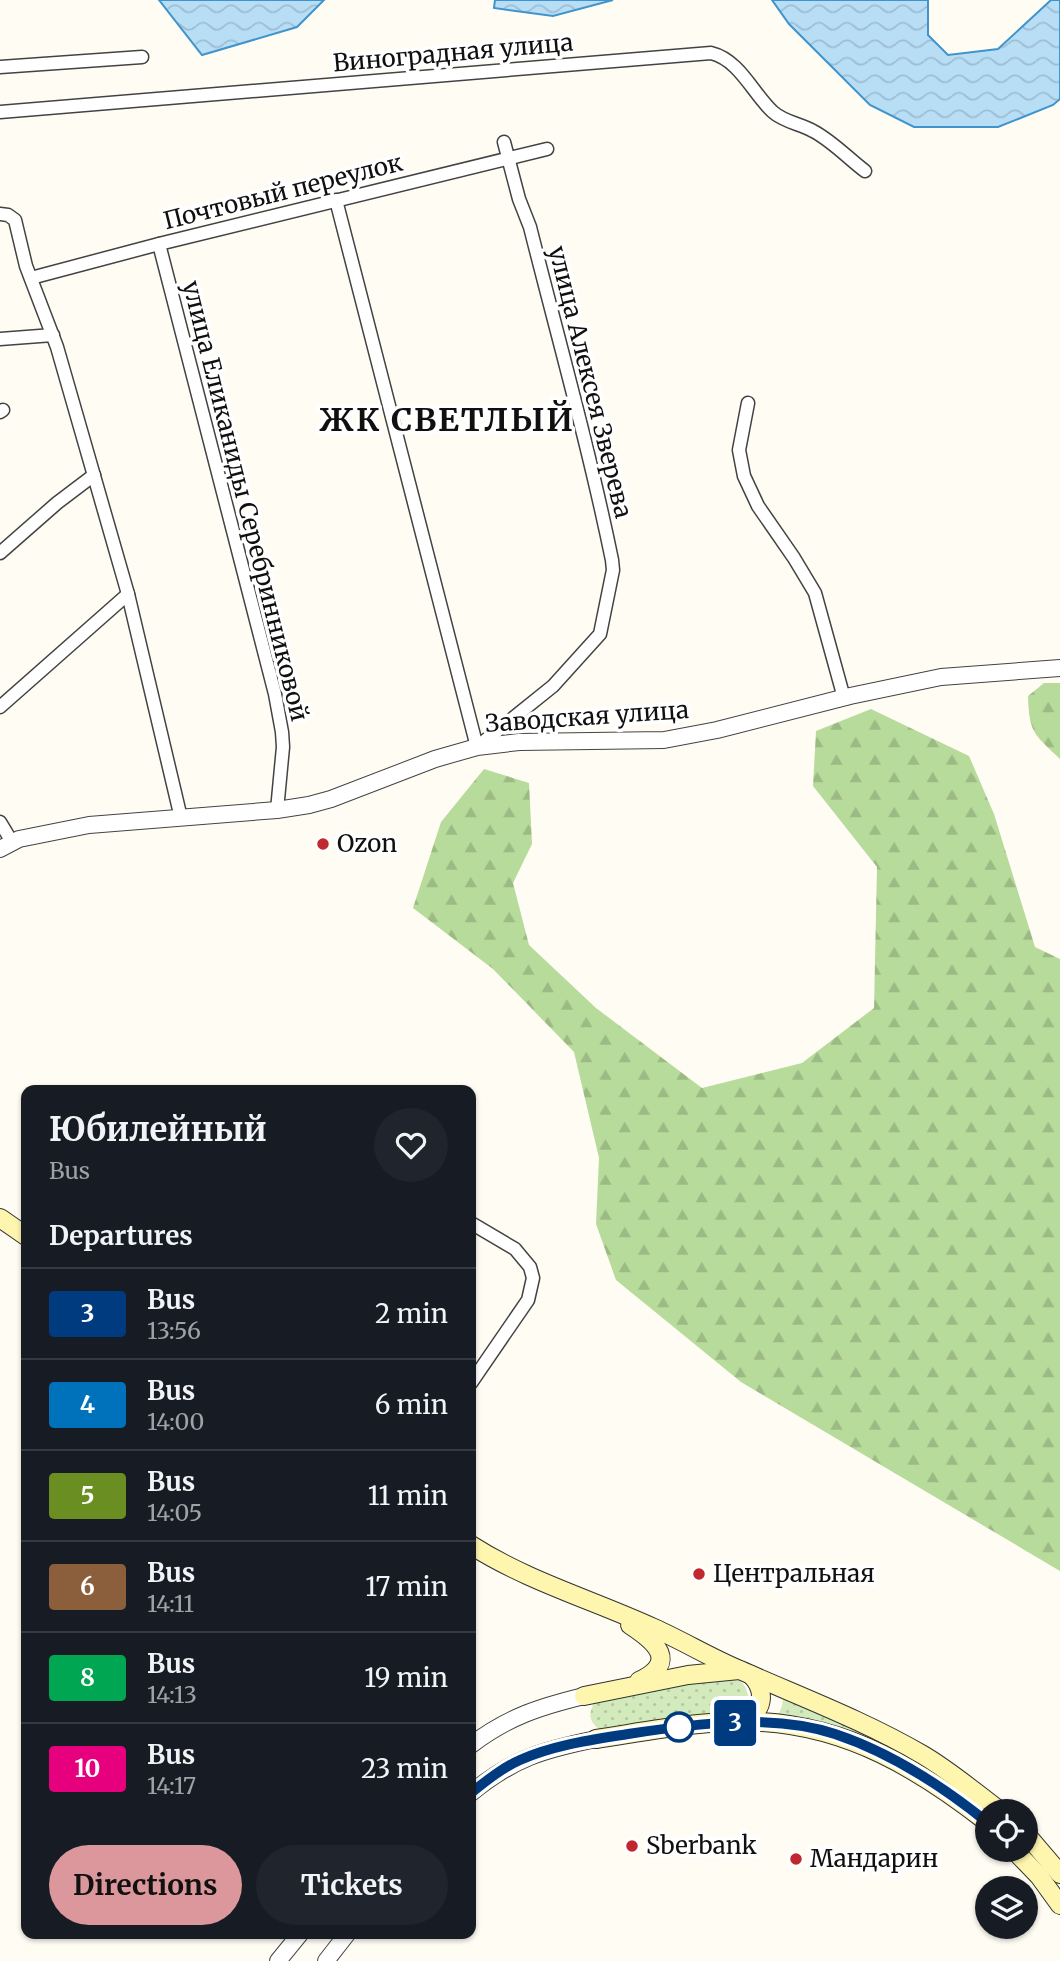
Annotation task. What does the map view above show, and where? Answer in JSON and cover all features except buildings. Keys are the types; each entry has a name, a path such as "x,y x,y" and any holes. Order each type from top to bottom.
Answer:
{"main road":[{"path":"0,1218 21,1233"},
{"path":"476,1548 491,1558 835,1711 924,1755 984,1799"},
{"path":"604,1607 653,1642 660,1652 660,1663 653,1674 638,1682 605,1692"},
{"path":"584,1696 688,1675 745,1672 758,1681 760,1693 757,1712 750,1718 596,1739"},
{"path":"719,1723 760,1722 834,1734 914,1770 975,1812"},
{"path":"1038,1849 1060,1874"},
{"path":"1026,1862 1060,1905"}],"street":[{"name":"Виноградная улица","path":"0,112 712,53 732,63 762,102 777,116 815,131 865,171"},
{"path":"0,67 142,57"},
{"name":"улица Алексея Зверева","path":"477,747 553,686 600,634 610,591 612,560 595,482 530,227 504,142"},
{"name":"Почтовый переулок","path":"30,278 547,149"},
{"path":"336,200 477,747"},
{"path":"0,214 15,220 22,255 53,335 128,594 181,818"},
{"name":"улица Еликаниды Серебринниковой","path":"159,244 275,694 283,747 277,810"},
{"path":"0,339 53,335"},
{"path":"748,403 739,450 744,477 758,506 815,593 844,698"},
{"path":"0,553 94,475"},
{"path":"0,707 128,594"},
{"name":"Заводская улица","path":"6,846 19,839 89,825 277,810 331,799 435,759 477,747 519,742 664,740 718,730 941,677 1060,668"},
{"path":"0,822 6,846"},
{"path":"476,1226 515,1249 530,1267 533,1278 528,1300 476,1376"},
{"path":"476,1741 488,1731 517,1716 584,1696"},
{"path":"476,1789 517,1761 549,1749 596,1739"},
{"path":"278,1961 296,1939"},
{"path":"326,1961 343,1939"}],"green space":[{"path":"1044,683 1060,683 1060,759 1039,738 1030,718 1028,696"},
{"path":"871,709 969,756 994,814 1035,947 1060,959 1060,1571 741,1382 616,1280 596,1224 599,1158 574,1052 493,969 413,908 441,822 484,769 529,783 532,844 513,883 529,945 596,1008 702,1088 802,1063 874,1008 877,867 813,786 816,731"},
{"path":"725,1676 742,1683 748,1693 749,1699 735,1712 602,1732 591,1718 595,1700"},
{"path":"784,1692 921,1762 918,1765 835,1726 778,1716"}],"water":[{"path":"159,0 324,0 297,27 202,55"},
{"path":"495,0 613,0 553,16 494,8"},
{"path":"772,0 928,0 928,35 948,55 998,49 1051,0 1060,0 1060,99 1053,105 998,127 914,127 870,105 789,24"}],"bus line":[{"name":"3","path":"476,1789 517,1761 549,1749 663,1729 760,1722 834,1734 876,1751 914,1770 975,1812"}],"place":[{"name":"Ozon","path":"323,844"},
{"name":"Центральная","path":"699,1574"},
{"name":"Sberbank","path":"632,1846"},
{"name":"Мандарин","path":"796,1859"}],"district":[{"name":"ЖК СВЕТЛЫЙ","path":"447,420"}]}
